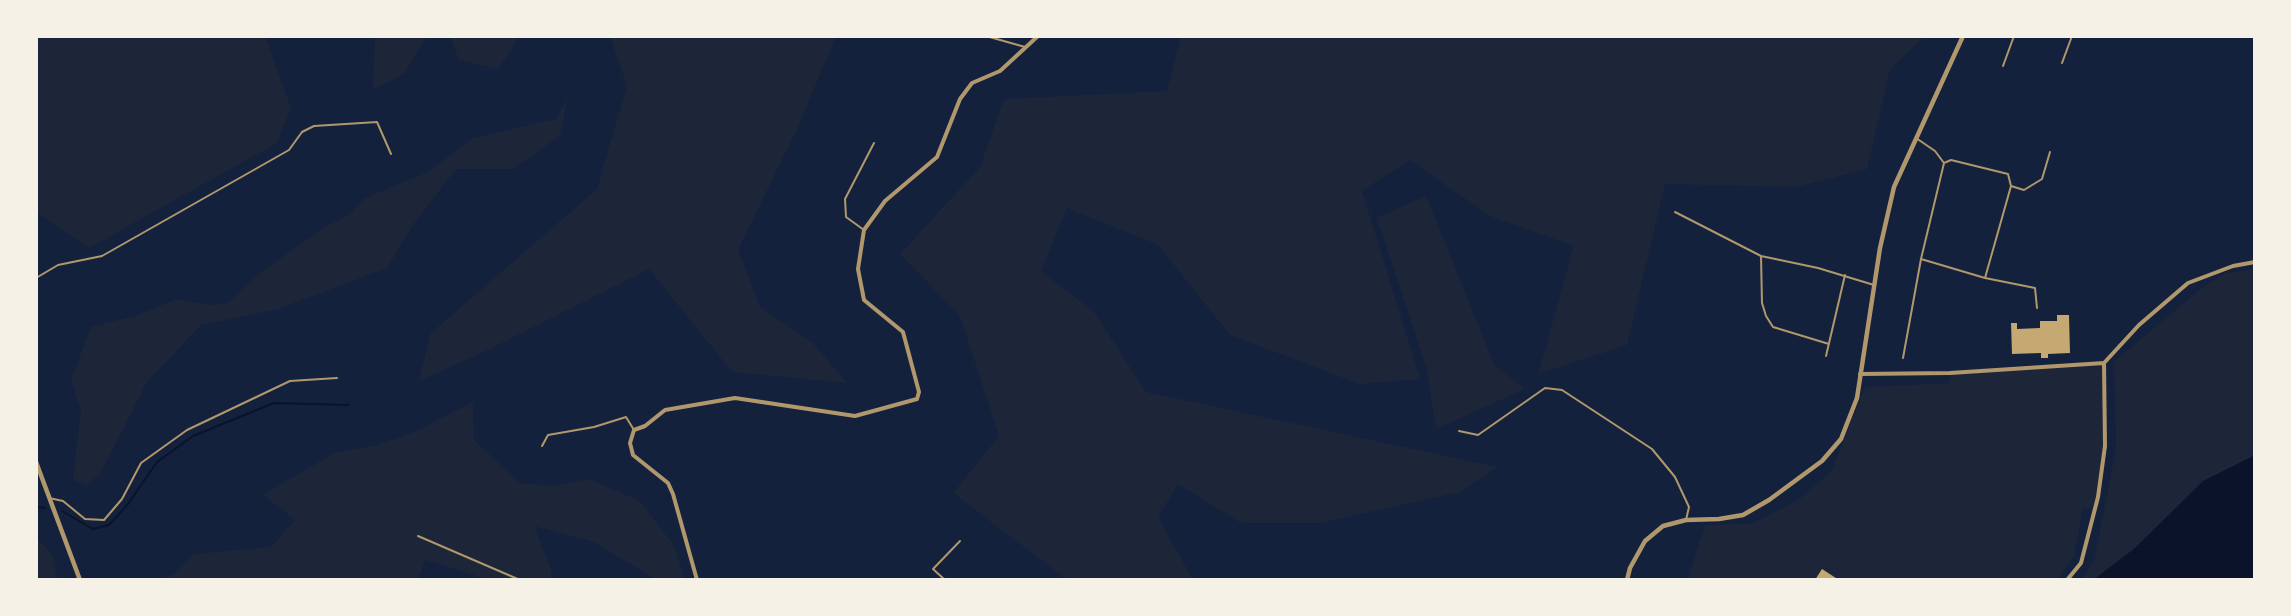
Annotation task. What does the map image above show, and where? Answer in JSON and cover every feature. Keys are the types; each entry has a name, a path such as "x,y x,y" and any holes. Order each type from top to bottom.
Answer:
{"street":[{"path":"697,580 674,494 668,483 633,454 630,443 634,430 645,426 665,410 735,399 855,416 916,399 919,392 903,332 864,300 858,268 864,230 885,201 937,157 960,99 972,83 1000,71 1038,36"},
{"path":"1627,580 1630,568 1645,541 1663,526 1686,520 1719,519 1743,514 1769,500 1822,461 1841,439 1857,398 1874,285 1894,187 1915,137 1964,36"},
{"path":"2067,580 2081,563 2098,497 2105,446 2104,363 2139,325 2188,283 2233,266 2255,262"},
{"path":"1860,374 1950,373 2104,363"},
{"path":"36,462 80,580"}],"lane":[{"path":"986,36 1028,47"},
{"path":"2003,66 2014,36"},
{"path":"2062,63 2072,36"},
{"path":"36,278 58,265 102,256 290,150 302,132 314,126 377,122 391,154"},
{"path":"1915,137 1935,151 1944,163"},
{"path":"864,230 846,217 845,199 874,143"},
{"path":"2011,186 2024,190 2042,179 2050,152"},
{"path":"1944,163 1951,160 2008,174 2011,186 1985,278"},
{"path":"1903,358 1921,259 1944,163"},
{"path":"1675,212 1761,256 1845,275 1874,285"},
{"path":"1761,256 1762,303 1773,327 1829,344"},
{"path":"1921,259 1985,278 2035,288 2037,308"},
{"path":"1826,356 1845,275"},
{"path":"50,498 63,501 84,519 104,520 122,499 141,463 187,430 290,381 337,378"},
{"path":"1459,431 1478,435 1545,388 1562,390 1652,449 1675,477 1689,507 1686,520"},
{"path":"542,446 548,435 594,427 626,417 634,430"},
{"path":"418,536 520,580"},
{"path":"945,580 933,569 960,541"}],"shaded area":[{"path":"36,36 265,36 291,108 277,143 89,248 36,212"},
{"path":"375,36 426,36 405,73 373,90"},
{"path":"450,36 520,36 498,69 459,60"},
{"path":"610,36 836,36 799,125 738,250 760,307 813,343 847,383 732,372 649,269 490,349 419,381 431,333 597,189 627,86"},
{"path":"1181,36 1925,36 1890,69 1867,169 1796,187 1665,184 1627,345 1538,374 1574,246 1490,216 1410,160 1362,191 1420,379 1360,384 1230,335 1157,244 1067,208 1041,271 1094,312 1146,392 1498,467 1460,492 1320,523 1241,523 1178,484 1158,517 1193,580 1068,580 953,493 999,436 960,316 900,254 980,167 1004,99 1167,91"},
{"path":"568,96 560,136 513,169 456,169 413,225 387,268 278,309 201,325 147,382 100,474 86,486 73,480 81,411 71,380 91,327 135,316 176,299 209,305 228,303 261,272 325,227 349,215 365,198 426,173 473,138 556,119"},
{"path":"1426,196 1494,364 1525,389 1436,429 1427,370 1377,218"},
{"path":"2255,269 2255,580 2081,580 2094,561 2116,449 2114,362 2204,286 2226,273"},
{"path":"2104,363 2105,446 2098,497 2091,508 2083,508 2074,555 2057,580 1688,580 1705,525 1751,524 1798,500 1832,471 1865,387 1949,383 1950,373"},
{"path":"473,402 474,440 521,484 554,485 589,479 640,501 675,547 684,580 657,580 592,541 534,526 551,569 552,580 490,580 425,560 418,580 160,580 174,574 194,554 271,547 295,520 263,495 334,453 378,445 414,432"},
{"path":"2255,455 2255,580 2093,580 2135,548 2203,481"},
{"path":"36,537 53,556 57,580 38,580"}],"building":[{"path":"2057,315 2069,315 2070,353 2048,354 2048,358 2041,358 2041,353 2012,354 2011,323 2017,323 2017,329 2040,328 2040,321 2057,321"},
{"path":"1822,569 1839,580 1815,580"}],"waterway":[{"path":"62,511 93,529 109,525 128,504 157,462 193,436 274,403 349,405"},
{"path":"36,507 45,508"}]}
